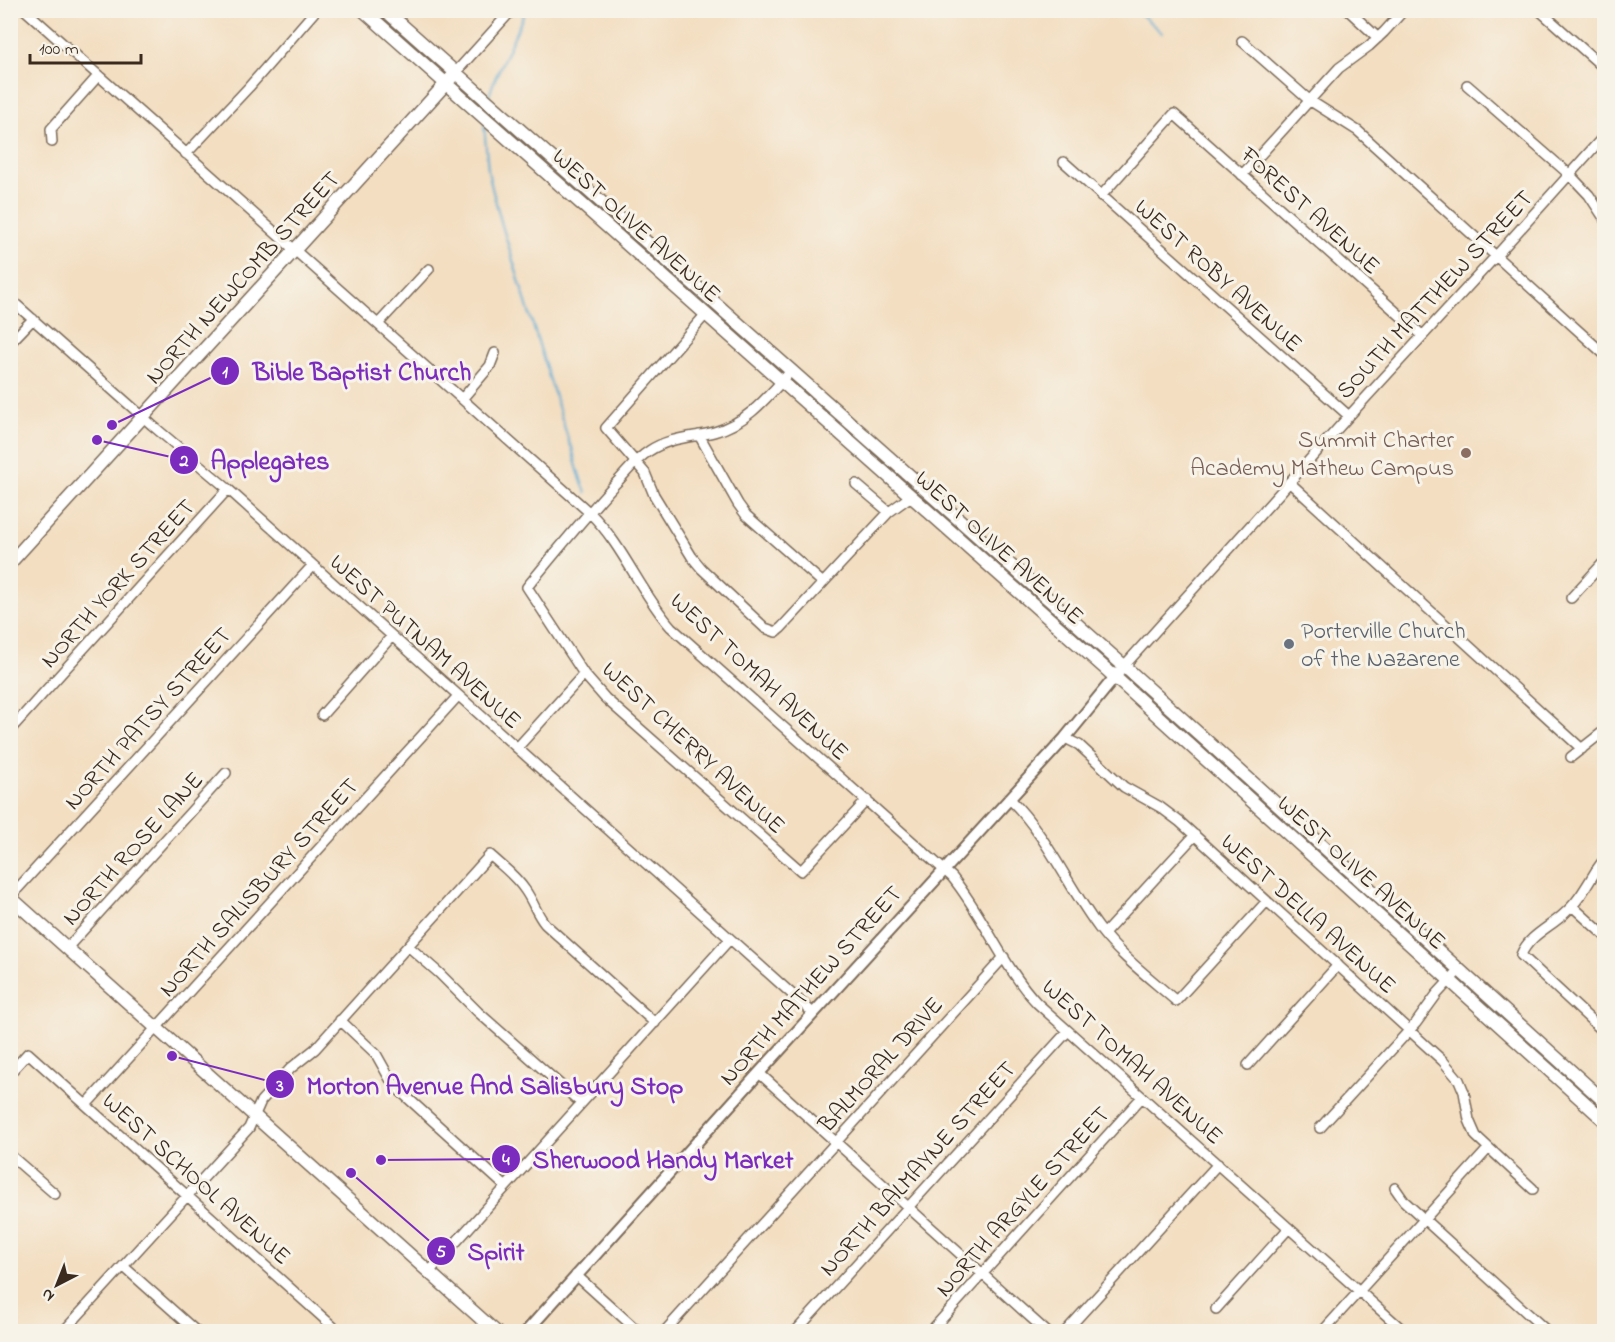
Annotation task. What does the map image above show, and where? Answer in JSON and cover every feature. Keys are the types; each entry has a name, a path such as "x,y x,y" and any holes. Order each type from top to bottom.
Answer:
{"main road":[{"name":"WEST OLIVE AVENUE","path":"363,10 1115,677 1605,1120"},
{"name":"WEST OLIVE AVENUE","path":"385,10 1124,666 1605,1101"},
{"name":"NORTH NEWCOMB STREET","path":"10,563 455,73"},
{"path":"10,897 496,1332"}],"street":[{"name":"WEST TOMAH AVENUE","path":"25,10 590,513 610,536 645,593 671,627 952,877 964,892 1030,996 1405,1332"},
{"path":"186,154 249,87 316,10"},
{"path":"455,73 512,10"},
{"path":"1348,10 1378,38"},
{"path":"1242,175 1339,68 1378,38 1404,10"},
{"path":"1539,10 1605,68"},
{"path":"1242,41 1309,100 1358,131 1605,354"},
{"path":"52,142 51,129 98,76"},
{"path":"1467,85 1570,176 1589,195 1605,218"},
{"name":"FOREST AVENUE","path":"1101,196 1174,114 1422,335"},
{"name":"SOUTH MATTHEW STREET","path":"1124,666 1605,136"},
{"name":"WEST ROBY AVENUE","path":"1064,162 1349,416"},
{"path":"378,324 429,268"},
{"name":"WEST PUTNAM AVENUE","path":"10,299 228,489 813,1013"},
{"path":"705,314 606,428 645,473 654,495 692,557 765,627 776,632 781,628 889,512 911,496"},
{"path":"10,343 33,319"},
{"path":"462,399 490,366 495,353"},
{"path":"590,513 598,501 650,450 679,438 723,429 744,419 792,370"},
{"path":"699,435 746,514 823,583"},
{"path":"1289,482 1582,749"},
{"path":"856,484 889,512"},
{"name":"NORTH YORK STREET","path":"10,730 228,489"},
{"name":"WEST CHERRY AVENUE","path":"590,513 527,587 584,674 612,705 801,871 867,800"},
{"path":"1571,598 1605,562"},
{"name":"NORTH PATSY STREET","path":"10,897 313,566"},
{"path":"322,715 392,636"},
{"name":"NORTH MATHEW STREET","path":"526,1332 759,1072 1065,738 1124,666"},
{"path":"517,748 584,674"},
{"name":"NORTH SALISBURY STREET","path":"86,1105 458,696"},
{"path":"1571,757 1605,731"},
{"name":"WEST DELLA AVENUE","path":"1065,738 1078,745 1124,787 1160,807 1180,822 1455,1074 1464,1092 1469,1120 1476,1136 1533,1190"},
{"name":"NORTH ROSE LANE","path":"67,948 226,773"},
{"path":"1010,799 1034,826 1104,934 1176,1001 1267,901"},
{"path":"1104,934 1195,835"},
{"path":"63,1332 249,1128 261,1101 286,1072 315,1049 490,855 522,885 545,924 655,1023"},
{"path":"1605,860 1572,906 1530,941 1524,947 1521,955 1605,1032"},
{"path":"1572,906 1605,935"},
{"path":"429,1272 730,939"},
{"path":"408,946 478,1012 581,1103"},
{"name":"BALMORAL DRIVE","path":"664,1332 1004,957"},
{"path":"1248,1065 1338,965"},
{"path":"1320,1128 1409,1030 1460,969"},
{"path":"340,1020 376,1054 390,1079 400,1091 506,1186"},
{"name":"NORTH BALMAYNE STREET","path":"795,1332 1068,1031"},
{"name":"WEST SCHOOL AVENUE","path":"10,1073 28,1053 339,1332"},
{"path":"759,1072 1047,1332"},
{"name":"NORTH ARGYLE STREET","path":"930,1332 1142,1097"},
{"path":"1322,1332 1488,1149"},
{"path":"10,1155 55,1194"},
{"path":"1065,1332 1218,1164"},
{"path":"1395,1188 1404,1201 1548,1332"},
{"path":"1216,1310 1289,1228"},
{"path":"123,1266 197,1332"},
{"path":"576,1275 639,1332"}],"waterway":[{"path":"489,96 526,10"},
{"path":"1136,10 1162,33"},
{"path":"484,125 488,170 502,225 586,493"}],"place":[{"name":"Bible Baptist Church","path":"112,425"},
{"name":"Applegates","path":"97,440"},
{"name":"Summit Charter Academy Mathew Campus","path":"1466,453"},
{"name":"Porterville Church of the Nazarene","path":"1289,644"},
{"name":"Morton Avenue And Salisbury Stop","path":"172,1056"},
{"name":"Sherwood Handy Market","path":"381,1160"},
{"name":"Spirit","path":"351,1173"}]}
